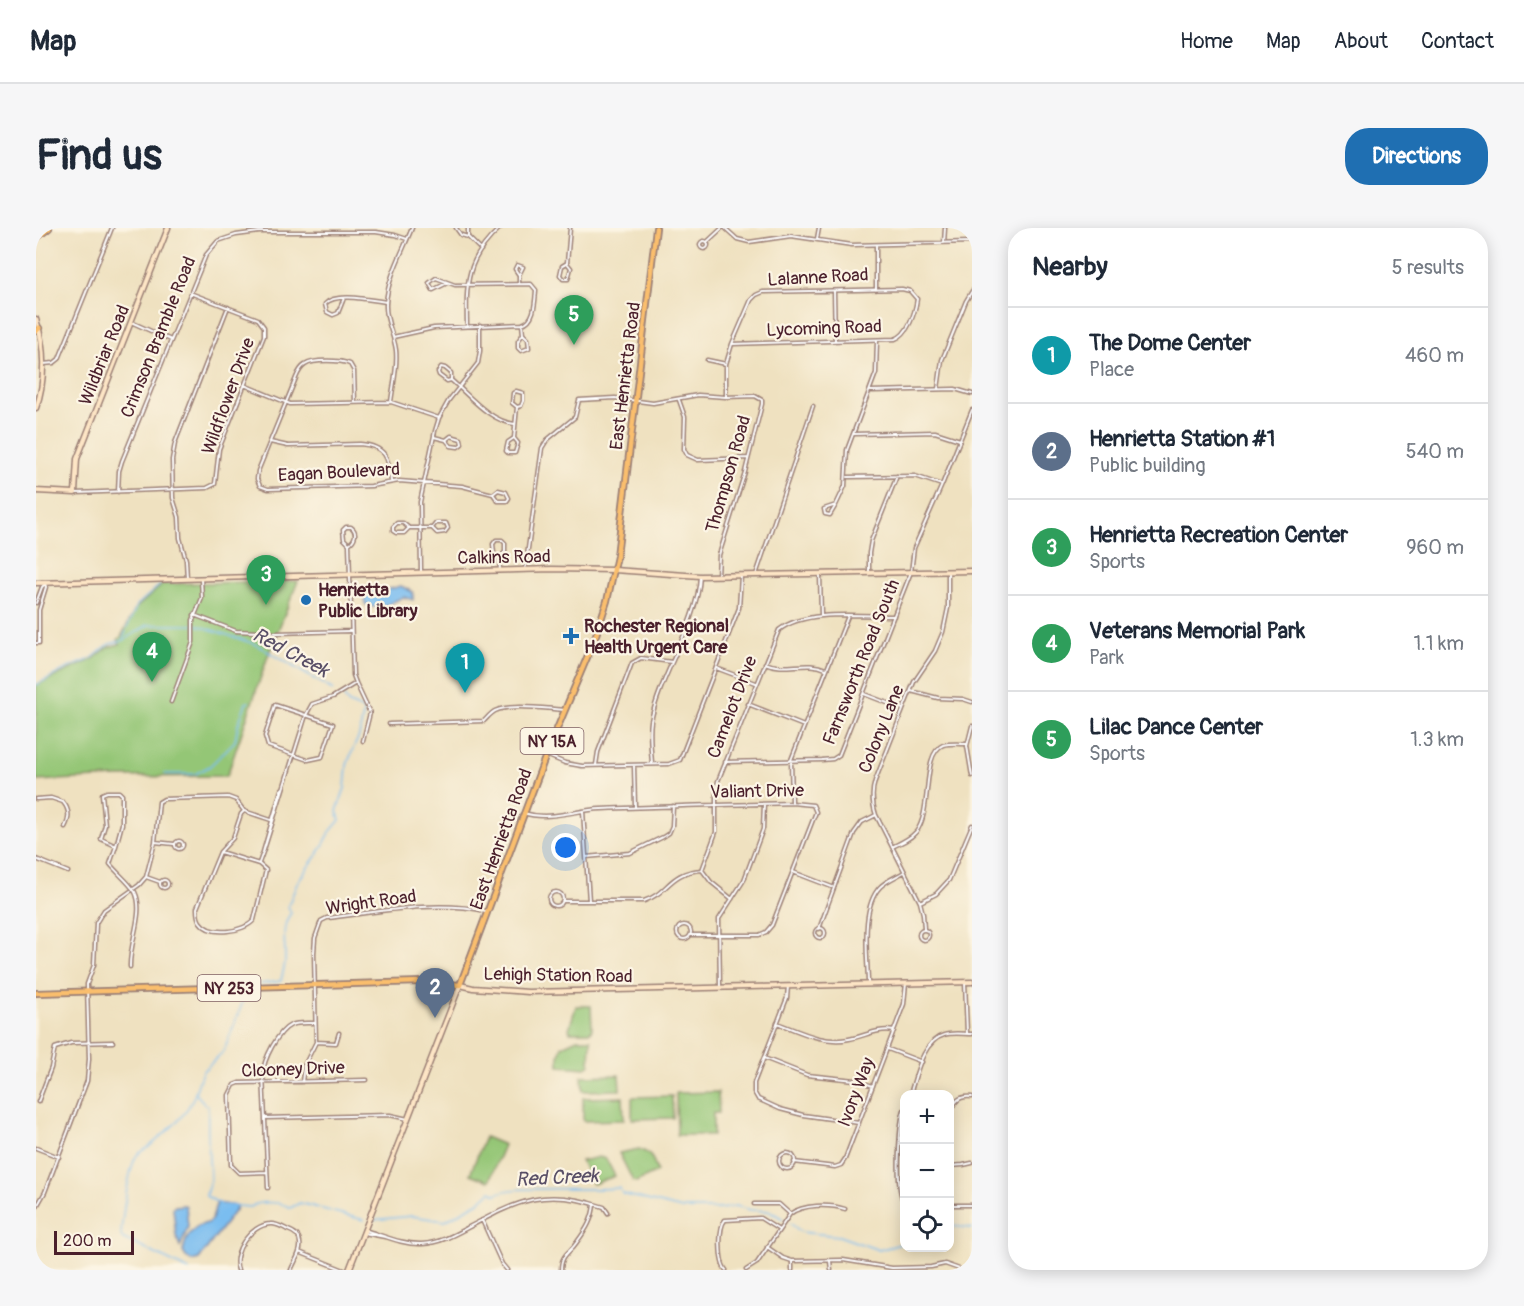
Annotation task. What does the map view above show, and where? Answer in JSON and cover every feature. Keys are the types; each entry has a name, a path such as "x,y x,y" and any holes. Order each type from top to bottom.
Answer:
{"highway":[{"path":"36,238 49,228"}],"main road":[{"name":"Wildbriar Road","path":"75,494 77,459 168,228"},
{"name":"East Henrietta Road","path":"347,1270 364,1232 489,911 523,813 597,635 607,602 614,570 656,228"},
{"path":"36,319 43,364 36,408"},
{"name":"Wildflower Drive","path":"36,491 75,494"},
{"name":"Calkins Road","path":"36,583 500,570 614,570 700,576 972,571"},
{"name":"Lehigh Station Road","path":"36,993 422,982 528,992 972,982"}],"street":[{"path":"43,364 54,363 60,356 112,228"},
{"path":"391,402 396,357 387,318 386,302 412,228"},
{"path":"456,228 461,235 468,237 481,250"},
{"path":"468,228 468,237"},
{"path":"467,325 466,285 473,263 500,228"},
{"path":"567,263 562,266 560,272 560,277 563,279 571,276 571,268 567,263 570,228"},
{"path":"706,242 723,228 737,239 746,242 791,236 844,244 972,242"},
{"path":"817,239 819,228"},
{"path":"944,243 945,228"},
{"name":"Crimson Bramble Road","path":"118,492 122,461 206,255 214,243 232,235 259,232 376,232 407,239"},
{"name":"Lalanne Road","path":"726,397 726,364 749,304 756,295 763,292 876,290 876,245"},
{"path":"519,275 519,284"},
{"path":"393,337 427,328 522,324 531,319 536,291 531,284 466,285 447,283 436,278 429,283 433,290 447,283"},
{"name":"Lycoming Road","path":"732,344 878,340 902,336 916,306 913,293 907,290 876,290"},
{"path":"834,291 835,341"},
{"path":"938,389 942,360 972,291"},
{"name":"Wildflower Drive","path":"75,494 209,488 214,485 219,449 264,336 264,327 258,319 190,293"},
{"path":"344,298 338,313 330,315 327,312 325,304 328,301 344,298 386,302"},
{"path":"187,579 179,517 172,489 173,448 228,308"},
{"path":"131,322 171,340"},
{"path":"522,324 523,334 528,339 526,350 518,348 518,339 523,334"},
{"path":"421,572 420,502 434,437 439,418 449,400 478,363 480,325"},
{"path":"836,505 843,494 846,456 876,373 878,340"},
{"path":"707,360 726,364"},
{"name":"Eagan Boulevard","path":"355,402 354,369 350,364 343,361 313,362 305,365 299,372 270,442 257,476 258,484 264,489 371,486 391,481 457,485 494,494"},
{"path":"451,380 451,373 441,367 439,375 447,381 451,380 492,416 502,422 515,424"},
{"path":"244,385 286,402 298,404 391,402 439,418"},
{"path":"870,391 938,389 958,390 972,394"},
{"path":"516,391 523,394 522,404 517,407 512,403 513,393 516,391"},
{"name":"Thompson Road","path":"525,570 542,448 544,443 575,417 579,400 615,398 653,403 698,395 755,396 762,400 749,459 719,555 718,576"},
{"path":"679,400 685,417 684,449 687,455 698,459 749,459"},
{"path":"756,575 813,406"},
{"path":"514,438 508,442 506,451 508,453 516,452 518,443 514,438 517,407"},
{"name":"Farnsworth Road South","path":"725,762 831,759 838,756 895,616 911,572 914,548 972,410"},
{"path":"854,434 938,433 960,440"},
{"path":"434,437 446,440 451,446 458,447 462,444 458,437 451,436 446,440"},
{"path":"270,442 288,446 360,444 371,446 381,450 388,458 391,481"},
{"path":"869,573 871,541 897,476"},
{"path":"846,477 920,477 942,485"},
{"path":"498,490 506,492 507,501 498,501 494,494 498,490"},
{"path":"409,528 405,533 398,534 393,531 397,523 403,523 409,528 432,528 437,533 446,532 448,528 443,522 436,523 432,528"},
{"path":"350,544 344,539 346,527 354,529 354,538 350,544 353,675 370,712 363,741"},
{"path":"500,558 494,553 496,540 502,540 505,543 505,552 500,558 500,570"},
{"name":"Colony Lane","path":"924,929 920,902 876,815 872,802 873,784 921,669 939,644 945,628 948,608 948,571"},
{"path":"820,574 821,616"},
{"path":"652,764 651,721 697,595 700,576"},
{"path":"546,756 571,765 675,763 682,756 740,603 741,576"},
{"path":"171,702 192,645 194,615 201,604 201,578"},
{"path":"36,603 44,584"},
{"path":"38,643 39,607 46,587 44,584"},
{"path":"194,615 241,632 352,631"},
{"name":"Camelot Drive","path":"702,870 716,832 716,787 775,636 781,628 821,616 895,616"},
{"path":"792,803 791,760 848,616"},
{"path":"596,766 597,752 632,663 641,658 672,662"},
{"path":"765,663 778,667 815,665 827,669"},
{"path":"716,668 756,684"},
{"path":"262,852 306,715 312,704 333,698 356,683"},
{"path":"911,691 938,698 963,699 972,702"},
{"path":"864,694 904,709"},
{"path":"748,704 804,726"},
{"path":"275,705 333,724 324,755 319,759 312,760 293,755 271,748 266,741 266,732 275,705"},
{"path":"389,724 484,721 494,711 502,709 565,710"},
{"path":"972,726 967,744 972,776"},
{"path":"892,847 911,837 920,826 928,789 930,763 934,753 945,745 967,744"},
{"path":"634,765 635,807"},
{"path":"259,864 271,820 283,788"},
{"path":"116,846 101,839 105,825 102,794 107,792 119,792 122,795 122,824 116,846 110,864 121,873 133,890 139,908 130,948 130,967"},
{"path":"36,1208 45,1192 87,1082 87,981 94,965 94,932 97,920 107,908 133,890 146,877 155,842 158,804 162,799 228,797 236,800 244,811 271,820"},
{"path":"36,799 51,798 63,802 68,814 65,827"},
{"name":"Valiant Drive","path":"523,813 539,817 635,807 809,803 816,810 772,925 766,932 759,935 691,935 686,939 681,938 678,934 678,927 689,926 692,930 691,935"},
{"path":"720,988 718,936 721,916 744,880 763,829 764,804"},
{"path":"586,857 630,853 657,841 671,831 673,806"},
{"path":"219,852 259,864 264,867 266,874 254,920 249,926 241,929 214,930 200,923 197,908 219,852 233,838 244,811"},
{"path":"583,811 589,902"},
{"path":"819,928 832,887 856,830 862,822 876,815"},
{"path":"920,902 936,894 946,885 972,825"},
{"path":"155,842 174,844"},
{"path":"36,859 68,872"},
{"path":"563,901 560,893 555,892 549,897 550,903 554,906 560,905 563,901 644,901 655,896 677,876 702,870 711,882 732,899"},
{"path":"793,872 832,887"},
{"path":"868,984 870,904 875,893 884,884 904,872"},
{"path":"146,877 160,882"},
{"name":"Wright Road","path":"314,985 314,945 319,924 324,919 437,906 463,906 489,911"},
{"path":"965,982 967,1034"},
{"name":"Ivory Way","path":"794,1162 832,1167 841,1165 845,1159 905,1001 906,983"},
{"path":"302,1082 304,1066 316,1042 314,985"},
{"path":"788,986 787,998 754,1086 755,1095 759,1100 803,1115 859,1123"},
{"path":"268,1188 264,1061 282,1032 292,1025 315,1023"},
{"path":"777,1023 827,1040 849,1039 878,1030 894,1031"},
{"path":"316,1042 336,1043 339,1033"},
{"path":"912,1090 930,1044 939,1036 972,1034"},
{"path":"38,1102 51,1068 55,1048 65,1044 113,1042"},
{"path":"888,1049 922,1062"},
{"path":"764,1058 807,1075 855,1080 873,1086"},
{"name":"Clooney Drive","path":"267,1172 239,1173 233,1169 231,1164 230,1090 237,1083 367,1080"},
{"path":"954,1103 960,1098 972,1097"},
{"path":"265,1118 390,1114 408,1119"},
{"path":"900,1128 900,1167"},
{"path":"36,1148 59,1157"},
{"name":"Ivory Way","path":"788,1153 792,1155 794,1162 790,1168 785,1168 780,1163 780,1158 783,1154 788,1153"},
{"path":"954,1166 972,1163"},
{"path":"364,1232 420,1245 434,1243 448,1239 508,1206 532,1199 560,1197 594,1203 604,1207 608,1213"},
{"path":"561,1270 563,1257 578,1242 589,1225 594,1203"},
{"path":"754,1204 777,1204 790,1214"},
{"path":"954,1205 972,1205"},
{"path":"746,1270 754,1266 795,1210 805,1207 845,1209"},
{"path":"726,1270 722,1265 721,1252 721,1227 725,1220 760,1218 779,1230"},
{"path":"482,1220 507,1270"},
{"path":"232,1270 237,1269 237,1260 245,1240 265,1225 276,1224 296,1234 300,1242 299,1252 291,1270"},
{"path":"767,1247 792,1262 852,1261 892,1268 931,1267 945,1264 962,1270"},
{"path":"299,1252 347,1270"},
{"path":"830,1260 831,1270"},
{"path":"792,1262 792,1270"}],"green space":[{"path":"298,581 269,653 227,776 118,777 36,781 36,685 93,659 108,647 120,644 118,639 136,608 163,584"},
{"path":"576,1006 591,1006 592,1029 590,1032 570,1032"},
{"path":"577,1039 591,1039 590,1064 586,1068 559,1066 562,1046"},
{"path":"619,1075 620,1090 583,1091 582,1076"},
{"path":"718,1092 719,1113 713,1113 713,1135 677,1135 676,1093"},
{"path":"672,1096 673,1118 632,1119 632,1097"},
{"path":"623,1097 624,1120 583,1121 583,1098"},
{"path":"485,1137 504,1145 489,1181 470,1174"},
{"path":"639,1149 651,1158 657,1172 636,1182 633,1181 619,1153"},
{"path":"599,1157 606,1159 615,1176 593,1184 581,1161"}],"water":[{"path":"372,586 386,590 401,586 413,592 413,600 404,597 380,607 365,604 366,589"},
{"path":"217,1203 236,1206 236,1209 199,1259 192,1261 183,1252 187,1239 194,1229 212,1219"},
{"path":"184,1205 188,1227 180,1247 176,1235 173,1208"}],"waterway":[{"path":"127,628 137,605 160,585"},
{"name":"Red Creek","path":"36,685 91,659 109,644 122,641 148,625 197,625 255,644 333,690"},
{"path":"123,638 126,631"},
{"name":"Red Creek","path":"344,697 349,704 364,710 359,736 354,747"},
{"path":"164,774 195,774 210,766 235,741 238,725 246,703 249,702"},
{"name":"Red Creek","path":"261,984 281,981 285,963 285,930 291,913 288,906 298,881 340,820 337,811 345,788 347,765 353,749"},
{"name":"Red Creek","path":"256,990 245,996 224,1051 202,1072 195,1093 208,1107 210,1180 206,1196 222,1205 251,1207 259,1203 271,1203 282,1204 290,1208 300,1203 364,1220"},
{"path":"189,1270 122,1238 121,1235 126,1192 135,1159 176,1123 187,1110 195,1094"},
{"name":"Red Creek","path":"372,1220 412,1216 445,1221 479,1202 491,1191 496,1194 519,1189 619,1188 623,1194 682,1209 721,1209 736,1206 770,1211 783,1219"},
{"name":"Red Creek","path":"790,1223 801,1232 839,1236 879,1250 900,1244"},
{"name":"Red Creek","path":"954,1226 972,1228"}],"place":[{"name":"Lilac Dance Center","path":"574,345"},
{"name":"Henrietta Public Library","path":"306,600"},
{"name":"Henrietta Recreation Center","path":"266,605"},
{"name":"Rochester Regional Health Urgent Care","path":"571,636"},
{"name":"Veterans Memorial Park","path":"152,682"},
{"name":"The Dome Center","path":"465,693"},
{"name":"Henrietta Station #1","path":"435,1018"}]}
